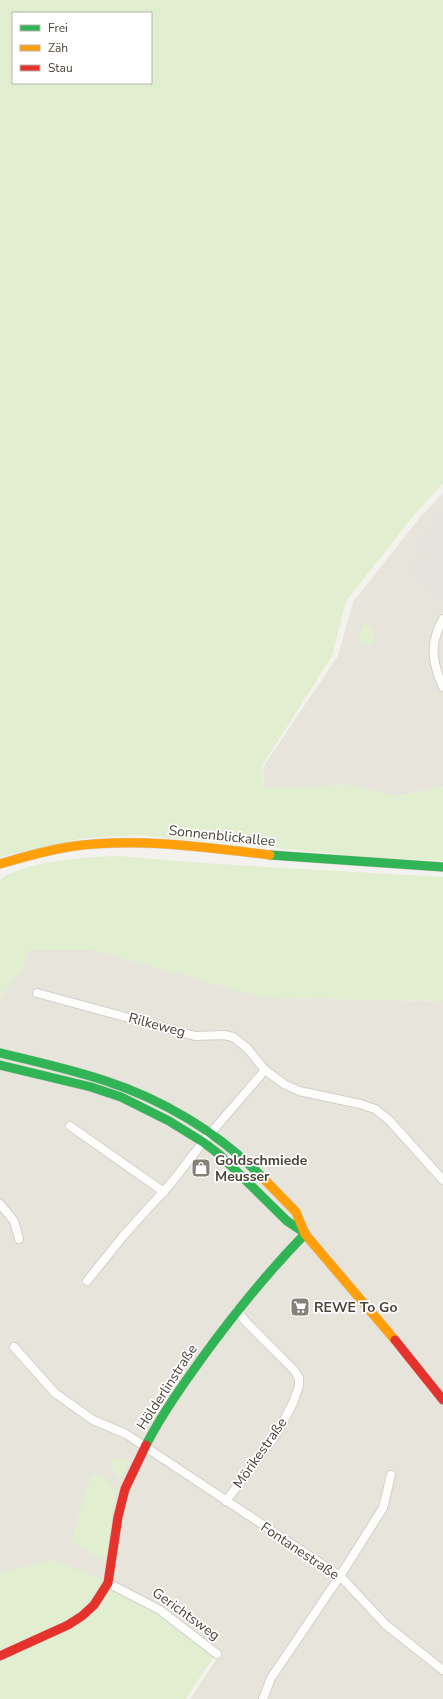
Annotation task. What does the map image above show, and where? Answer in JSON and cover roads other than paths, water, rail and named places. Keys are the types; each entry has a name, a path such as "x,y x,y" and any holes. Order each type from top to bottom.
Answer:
{"main road":[{"name":"Sonnenblickallee","path":"1,865 57,849 87,845 127,843 163,844 348,862 443,867"},
{"path":"0,1045 25,1059"},
{"path":"0,1053 67,1069 152,1099 177,1112 210,1134 247,1162 296,1212 305,1234"},
{"path":"0,1065 60,1078 121,1098 169,1121 202,1142 237,1171 287,1221 305,1234 379,1321 443,1400"},
{"name":"Hölderlinstraße","path":"108,1583 121,1502 129,1479 145,1448 176,1394 237,1310 279,1261 305,1234"},
{"path":"0,1656 39,1639 82,1616 94,1605 108,1583"}],"street":[{"path":"443,619 434,639 433,651 434,663 443,687"},
{"name":"Rilkeweg","path":"37,993 195,1036 224,1035 233,1037 247,1048 265,1070 284,1084 299,1091 360,1104 375,1109 389,1120 443,1180"},
{"path":"88,1281 124,1235 164,1192 202,1142 265,1070"},
{"path":"70,1126 164,1192"},
{"path":"0,1204 14,1221 19,1239"},
{"name":"Mörikestraße","path":"226,1501 276,1435 293,1403 299,1386 299,1378 294,1370 246,1322 237,1310"},
{"name":"Fontanestraße","path":"14,1347 55,1393 93,1420 126,1434 340,1576 386,1625 443,1670"},
{"path":"263,1699 271,1678 340,1576 383,1508 391,1475"},
{"name":"Gerichtsweg","path":"108,1583 160,1610 217,1654"}],"place":[{"name":"Goldschmiede Meusser","path":"201,1168"},
{"name":"REWE To Go","path":"300,1307"}]}
